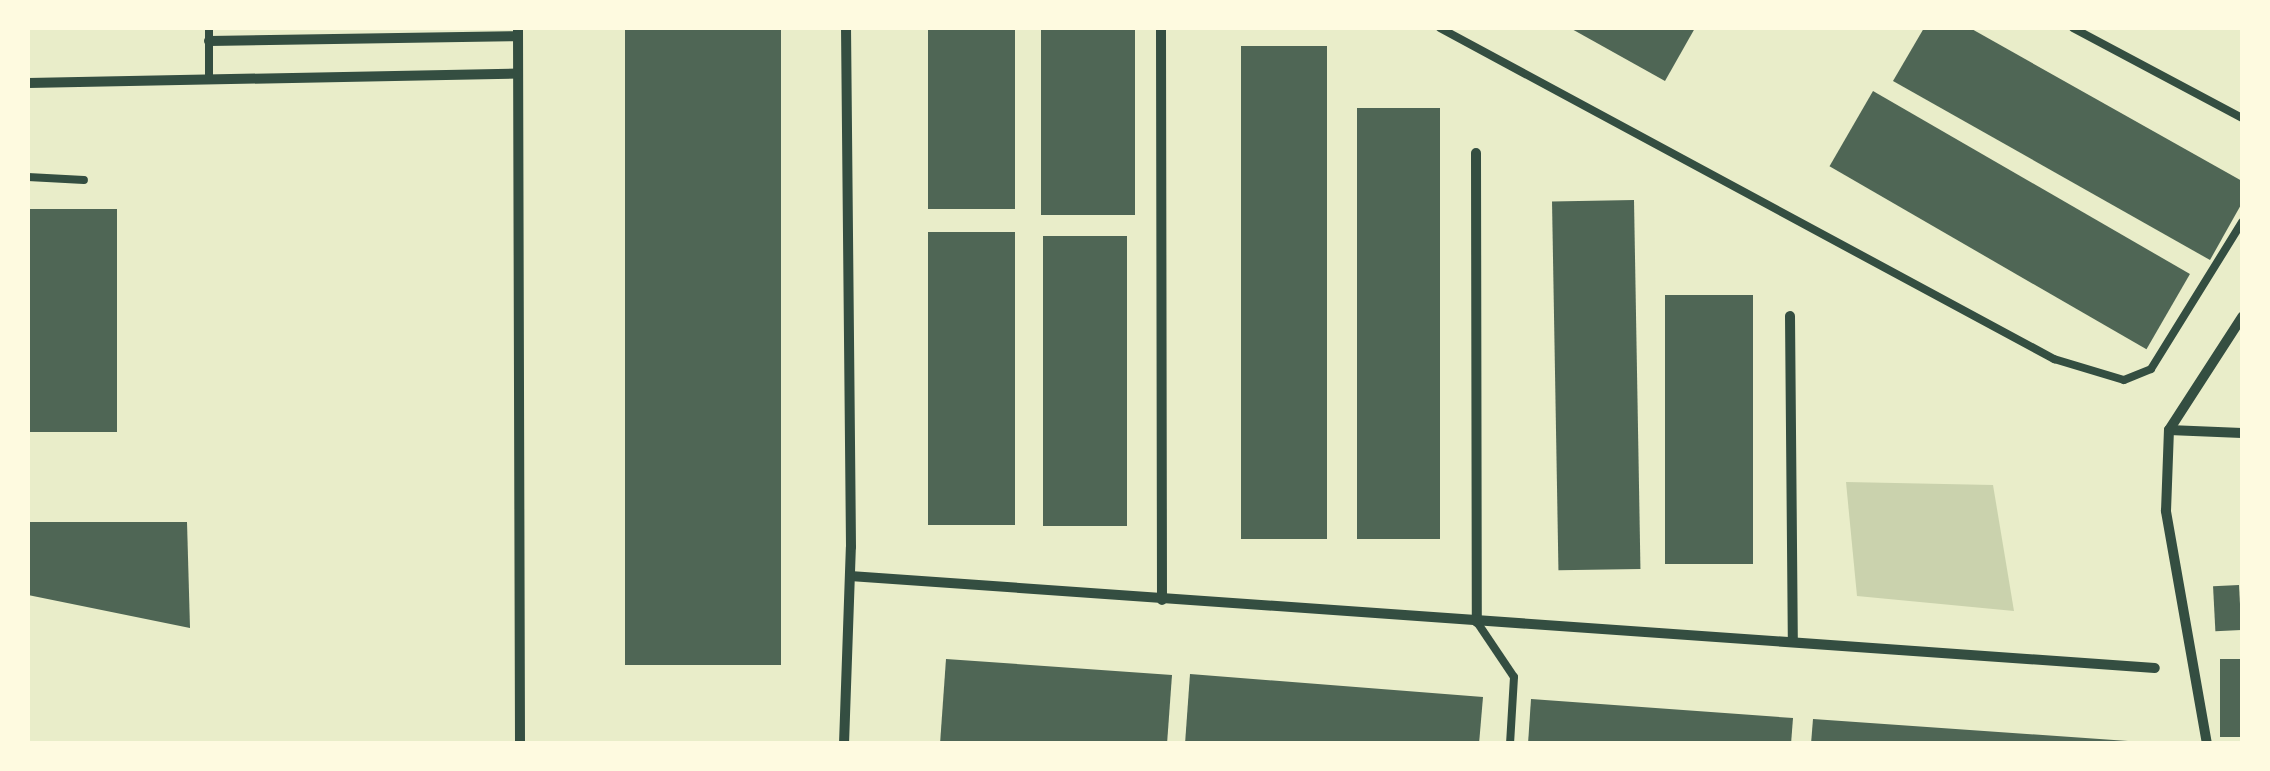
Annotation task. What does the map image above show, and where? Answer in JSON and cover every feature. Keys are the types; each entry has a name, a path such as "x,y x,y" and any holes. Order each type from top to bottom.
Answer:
{"street":[{"path":"844,744 850,576 846,28"},
{"path":"1161,28 1162,600"},
{"path":"209,41 518,32 520,744"},
{"path":"28,84 518,74"},
{"path":"1476,153 1477,622"},
{"path":"1790,316 1792,641"},
{"path":"2207,744 2166,510 2169,430 2242,317"},
{"path":"2169,430 2242,433"},
{"path":"850,576 2155,668"}],"lane":[{"path":"209,28 209,80"},
{"path":"1440,28 2054,359 2124,380 2150,370 2242,222"},
{"path":"2072,28 2242,118"},
{"path":"28,177 84,180"},
{"path":"1477,622 1514,677 1510,744"}],"green space":[{"path":"1846,482 1993,485 2014,611 1857,596"}],"building":[{"path":"625,28 781,28 781,665 625,665"},
{"path":"928,28 1015,28 1015,209 928,209"},
{"path":"1041,28 1135,28 1135,215 1041,215"},
{"path":"1570,28 1695,28 1665,81"},
{"path":"1924,28 1970,28 2242,181 2242,203 2210,260 1893,81"},
{"path":"1241,46 1327,46 1327,539 1241,539"},
{"path":"1873,91 2190,274 2146,349 1830,166"},
{"path":"1357,108 1440,108 1440,539 1357,539"},
{"path":"1634,200 1640,569 1558,570 1552,201"},
{"path":"28,209 117,209 117,432 28,432"},
{"path":"928,232 1015,232 1015,525 928,525"},
{"path":"1043,236 1127,236 1127,526 1043,526"},
{"path":"1665,295 1753,295 1753,564 1665,564"},
{"path":"28,522 187,522 190,628 28,595"},
{"path":"2239,585 2241,630 2215,631 2213,586"},
{"path":"946,659 1172,675 1167,744 940,744"},
{"path":"2220,659 2242,659 2242,737 2220,737"},
{"path":"1190,674 1483,697 1479,744 1185,744"},
{"path":"1531,699 1793,718 1791,744 1528,744"},
{"path":"1813,719 2128,741 2128,744 1811,744"}]}
